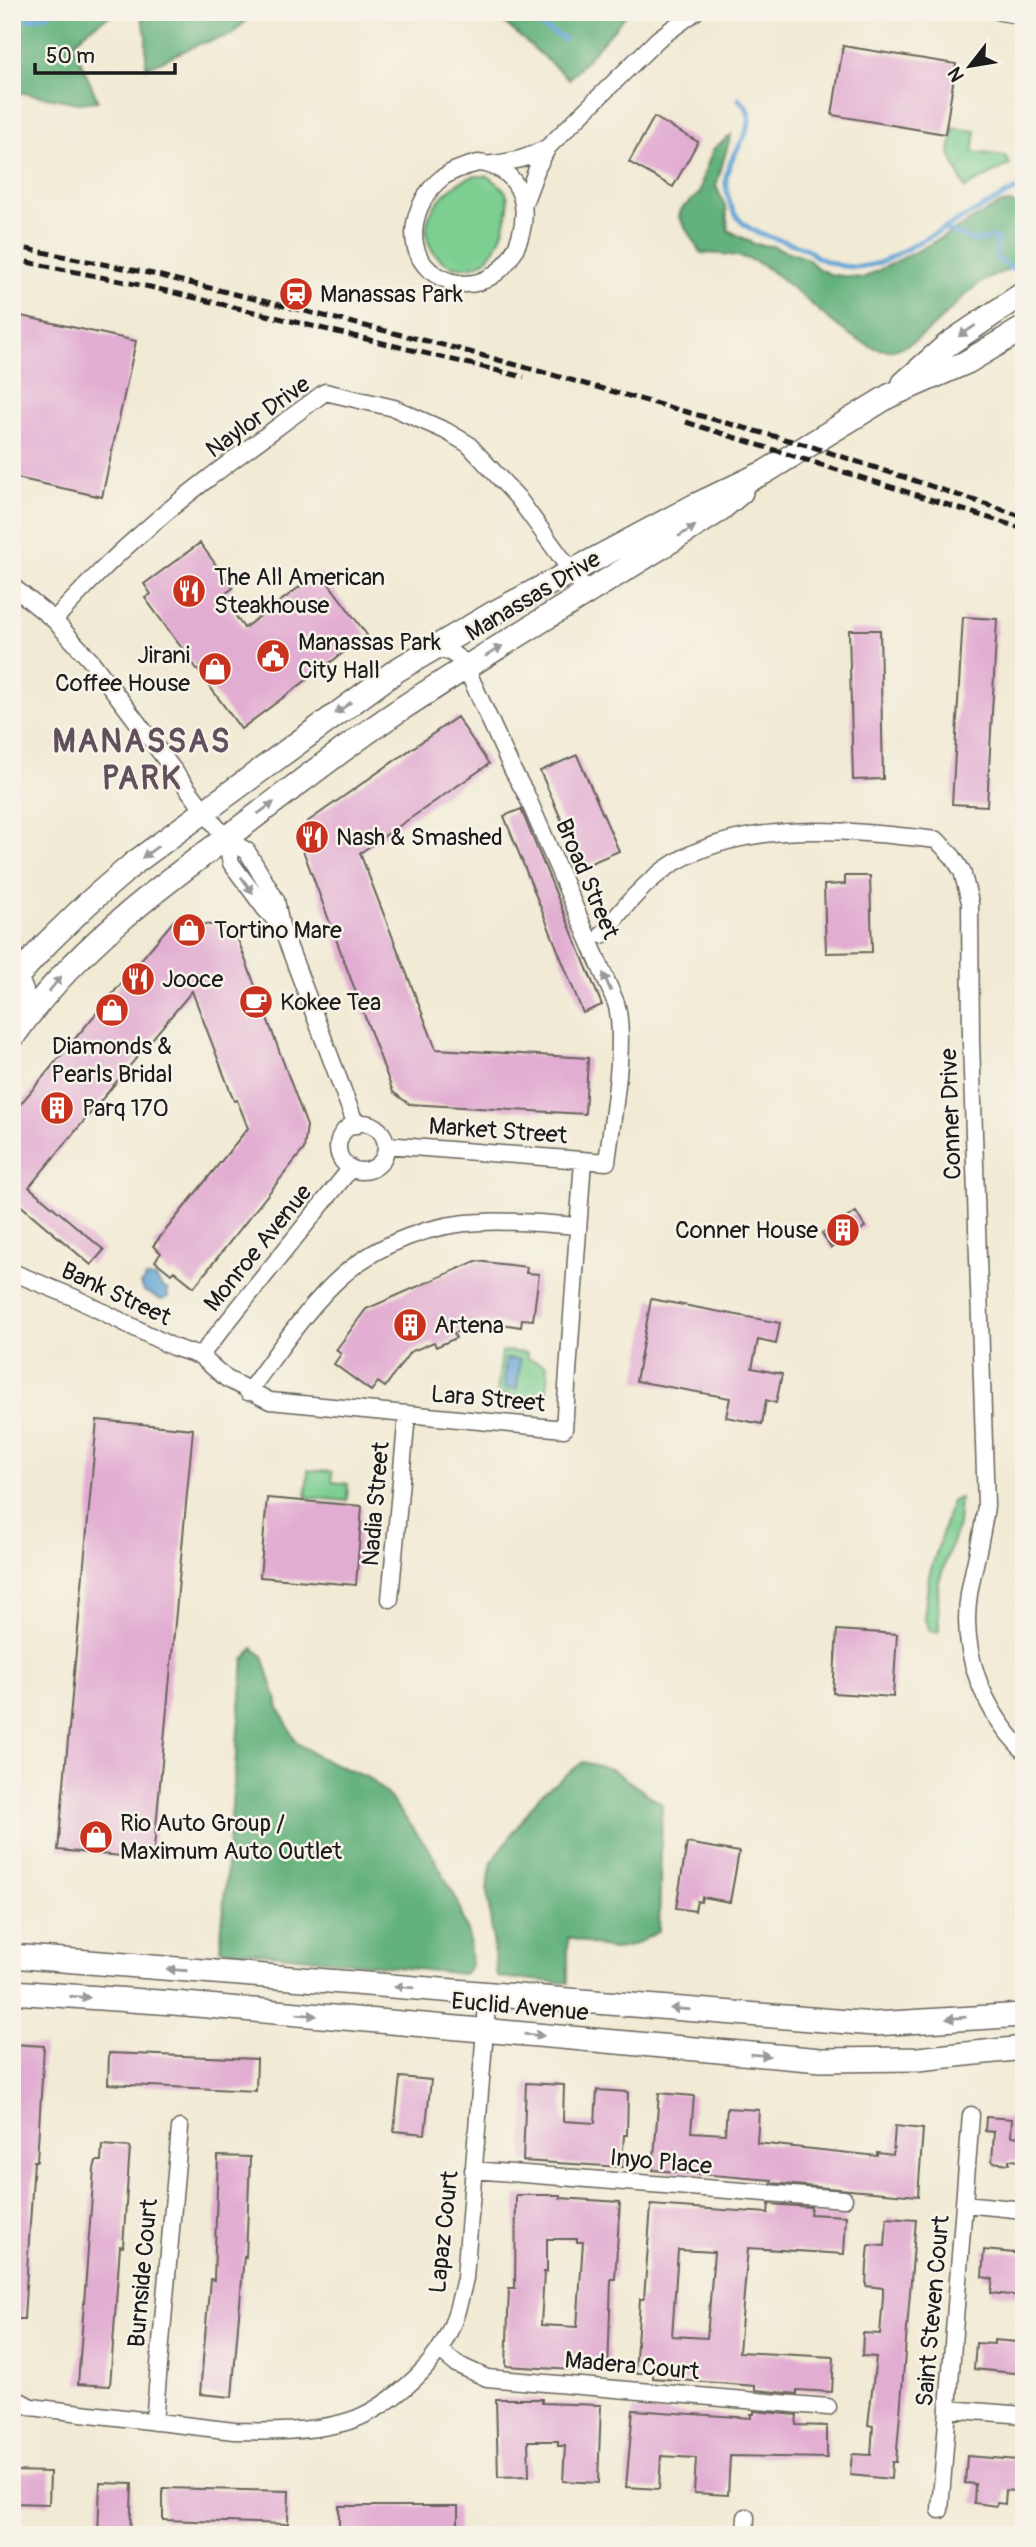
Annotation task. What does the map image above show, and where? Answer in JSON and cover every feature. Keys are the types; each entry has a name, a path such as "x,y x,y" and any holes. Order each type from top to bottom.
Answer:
{"main road":[{"name":"Manassas Drive","path":"889,396 947,345 1024,293"},
{"name":"Manassas Drive","path":"14,978 87,904 133,864 331,717 432,648 696,505 765,472 889,396 967,362 1024,328"},
{"name":"Manassas Drive","path":"12,1038 65,971 89,947 144,899 225,838 396,713 718,512 765,472"},
{"path":"12,1015 22,993 14,978"},
{"name":"Euclid Avenue","path":"12,1956 874,2024 971,2016 1024,2015"},
{"name":"Euclid Avenue","path":"12,1992 821,2060 918,2059 1024,2048"}],"street":[{"path":"491,164 503,170 520,192 524,222 516,248 501,270 492,277 478,282 452,282 440,278 421,260 414,246 413,234 419,207 435,185 444,176 462,167 478,163 513,162 532,157 548,147 659,38 695,12"},
{"path":"1000,12 1024,16"},
{"path":"523,208 548,147"},
{"name":"Naylor Drive","path":"54,620 141,533 325,392 394,408 446,430 468,444 496,471 518,498 587,593"},
{"path":"12,586 54,620 113,689 225,838 247,851 276,900 281,926 356,1125"},
{"path":"432,648 460,657 467,668"},
{"name":"Broad Street","path":"467,668 526,794 620,1017 607,1162"},
{"name":"Conner Drive","path":"602,935 650,882 672,864 697,851 724,842 774,834 822,831 937,840 962,871 970,902 971,1041 986,1505 982,1539 969,1595 968,1623 974,1671 986,1699 1001,1724 1024,1751"},
{"path":"356,1125 372,1126 379,1130 386,1145 383,1159 372,1169 365,1171 351,1168 340,1156 343,1133 356,1125"},
{"name":"Market Street","path":"386,1145 607,1162"},
{"name":"Lara Street","path":"200,1356 248,1392 276,1403 564,1429 583,1160"},
{"name":"Monroe Avenue","path":"200,1356 351,1168"},
{"path":"248,1392 321,1297 343,1274 368,1256 401,1240 456,1224 482,1222 578,1226"},
{"name":"Bank Street","path":"12,1272 73,1297 173,1347 200,1356"},
{"name":"Nadia Street","path":"390,1598 407,1415"},
{"name":"Lapaz Court","path":"12,2397 31,2407 266,2432 306,2430 345,2423 373,2410 399,2392 422,2372 439,2350 457,2311 465,2278 488,1993"},
{"name":"Saint Steven Court","path":"940,2510 971,2115"},
{"name":"Burnside Court","path":"154,2421 180,2128"},
{"name":"Inyo Place","path":"473,2170 844,2199"},
{"path":"964,2204 1024,2210"},
{"name":"Madera Court","path":"439,2350 456,2364 486,2378 828,2407"},
{"path":"948,2409 1024,2416"},
{"path":"745,2535 746,2517"}],"green space":[{"path":"12,12 116,12 90,28 73,44 98,101 79,103 12,91"},
{"path":"140,12 255,12 231,35 199,44 146,68 146,34"},
{"path":"492,12 629,12 569,79"},
{"path":"953,128 976,131 973,152 1005,156 1010,164 965,188 950,154"},
{"path":"731,135 716,186 726,208 728,230 754,244 772,246 808,259 817,268 832,275 863,278 1000,204 1012,203 1024,209 1024,262 976,286 929,330 909,344 897,349 881,350 863,343 844,331 769,269 748,259 701,253 679,217 681,209 700,193 713,149"},
{"path":"474,176 486,176 502,188 508,199 507,216 496,246 485,260 469,267 455,266 440,259 428,242 428,219 442,197"},
{"path":"502,1351 527,1353 527,1358 546,1365 547,1389 538,1407 506,1408 508,1394 497,1394"},
{"path":"308,1470 332,1472 332,1482 348,1484 347,1501 306,1497"},
{"path":"960,1498 958,1525 938,1584 939,1631 931,1632 924,1618 929,1576 952,1501"},
{"path":"253,1648 263,1656 279,1708 296,1742 321,1758 371,1779 390,1798 431,1852 458,1902 469,1938 471,1966 464,1974 220,1949 244,1659"},
{"path":"583,1762 611,1769 662,1804 659,1931 634,1944 614,1949 568,1938 568,1983 497,1977 487,1888 492,1862 540,1795"}],"water":[{"path":"146,1277 156,1278 161,1286 168,1290 168,1297 161,1300 144,1291 141,1284"},
{"path":"506,1359 520,1360 517,1389 504,1388"}],"building":[{"path":"843,46 956,64 945,134 832,115"},
{"path":"654,117 698,142 673,187 629,162"},
{"path":"12,314 136,341 102,497 12,477"},
{"name":"Manassas Park City Hall","path":"200,543 233,588 222,596 244,628 320,572 367,635 241,729 145,598 151,594 144,584"},
{"path":"963,617 997,619 987,806 952,804"},
{"path":"849,630 880,630 883,779 853,780"},
{"path":"457,717 489,764 360,853 436,1049 588,1058 585,1114 409,1104 393,1092 301,845 307,822"},
{"path":"577,755 619,851 582,867 540,771"},
{"path":"521,809 602,1005 583,1013 504,816"},
{"path":"845,876 870,876 872,952 826,953 824,885 845,884"},
{"name":"Parq 170","path":"175,919 234,929 307,1126 304,1149 194,1287 174,1271 171,1274 155,1261 161,1253 153,1246 248,1128 237,1100 234,1101 192,991 29,1187 104,1250 91,1265 12,1198 12,1114"},
{"name":"Conner House","path":"856,1212 865,1227 831,1248 822,1233"},
{"name":"Artena","path":"476,1261 527,1267 526,1273 539,1274 533,1320 522,1319 521,1327 481,1321 454,1333 456,1338 436,1347 434,1342 410,1352 385,1387 378,1382 371,1391 334,1364 341,1354 336,1350 366,1309"},
{"path":"651,1299 780,1323 776,1344 758,1340 752,1368 782,1374 776,1403 766,1400 762,1424 726,1417 730,1398 636,1381"},
{"path":"97,1420 193,1429 153,1859 58,1850"},
{"path":"267,1498 362,1506 356,1585 260,1577"},
{"path":"837,1630 897,1634 893,1697 833,1693"},
{"path":"687,1843 739,1852 730,1902 702,1897 701,1902 697,1901 695,1911 676,1908"},
{"path":"12,2044 44,2046 24,2319 12,2319"},
{"path":"109,2053 257,2059 256,2091 108,2084"},
{"path":"400,2077 431,2080 425,2134 394,2131"},
{"path":"526,2083 564,2085 563,2121 595,2123 597,2090 628,2092 627,2135 624,2135 622,2167 523,2161"},
{"path":"659,2093 694,2096 691,2132 725,2134 727,2108 759,2110 757,2143 877,2156 877,2153 893,2155 895,2126 923,2129 918,2196 653,2170"},
{"path":"986,2117 1012,2119 1011,2136 1024,2137 1024,2161 1009,2160 1009,2164 992,2162 994,2132 985,2131"},
{"path":"102,2145 130,2147 110,2386 78,2384 94,2169 96,2161 101,2161"},
{"path":"218,2156 250,2157 246,2257 244,2256 232,2397 200,2394 210,2279 214,2280"},
{"path":"516,2195 560,2195 560,2198 620,2202 615,2279 611,2279 608,2372 506,2366 509,2288 515,2288","holes":["547,2239 577,2239 577,2242 583,2242 577,2327 541,2325 544,2272 547,2272"]},
{"path":"769,2204 811,2207 810,2214 846,2216 844,2254 748,2248 739,2352 834,2357 832,2392 797,2390 797,2394 755,2390 755,2386 653,2378 653,2373 635,2373 651,2205 768,2213","holes":["678,2250 714,2252 707,2338 672,2336"]},
{"path":"887,2218 916,2220 896,2462 892,2462 891,2479 850,2475 852,2454 871,2455 873,2426 868,2425 876,2357 862,2356 863,2333 880,2334 883,2288 866,2286 867,2265 869,2245 885,2246"},
{"path":"984,2250 1024,2254 1021,2296 991,2293 993,2279 982,2277"},
{"path":"994,2340 1017,2342 1016,2348 1024,2348 1024,2374 974,2369 976,2343 994,2344"},
{"path":"496,2399 542,2399 542,2403 601,2405 598,2483 563,2481 565,2446 558,2446 558,2441 528,2441 529,2476 498,2477"},
{"path":"633,2410 751,2418 754,2411 797,2415 796,2425 827,2426 827,2458 730,2456 728,2495 694,2493 696,2458 661,2456 659,2489 626,2487"},
{"path":"967,2456 1018,2460 1018,2464 1024,2464 1024,2492 1006,2490 1005,2504 997,2503 996,2506 974,2503 975,2484 965,2483"},
{"path":"12,2471 50,2472 49,2504 12,2503"},
{"path":"100,2483 132,2484 130,2535 98,2535"},
{"path":"163,2488 289,2491 288,2524 163,2520"},
{"path":"339,2506 458,2506 458,2535 339,2535"}],"waterway":[{"path":"12,22 42,17 51,12"},
{"path":"522,12 565,39"},
{"path":"739,99 747,109 749,119 731,162 726,186 736,215 754,230 804,248 834,264 858,267 884,261 1015,190"},
{"path":"944,229 974,241 997,238 997,258 1012,269"}],"railway":[{"path":"12,246 153,274 455,348 810,446 1024,517"},
{"path":"12,259 150,287 524,377"},
{"path":"686,422 1024,529"}],"place":[{"name":"Manassas Park","path":"296,294"},
{"name":"The All American Steakhouse","path":"189,591"},
{"name":"Manassas Park City Hall","path":"273,656"},
{"name":"Jirani Coffee House","path":"215,669"},
{"name":"Nash & Smashed","path":"312,837"},
{"name":"Tortino Mare","path":"189,930"},
{"name":"Jooce","path":"138,979"},
{"name":"Kokee Tea","path":"256,1002"},
{"name":"Diamonds & Pearls Bridal","path":"112,1010"},
{"name":"Parq 170","path":"57,1108"},
{"name":"Conner House","path":"843,1230"},
{"name":"Artena","path":"410,1325"},
{"name":"Rio Auto Group / Maximum Auto Outlet","path":"96,1837"}],"district":[{"name":"MANASSAS PARK","path":"142,760"}]}
